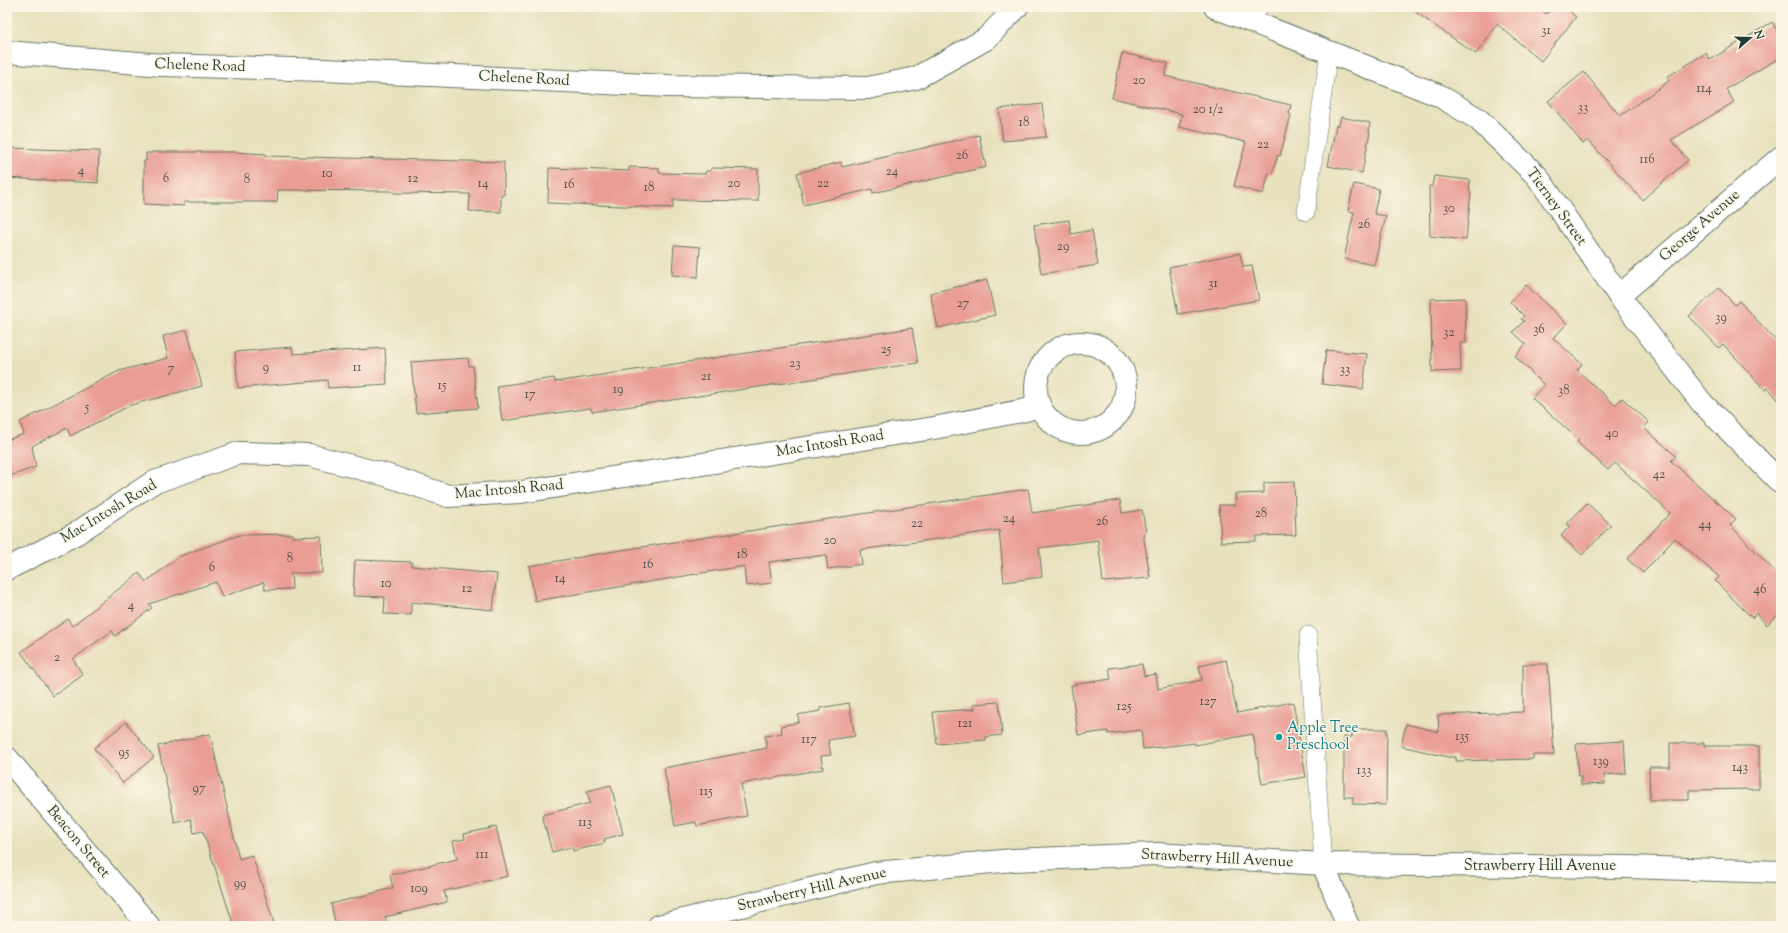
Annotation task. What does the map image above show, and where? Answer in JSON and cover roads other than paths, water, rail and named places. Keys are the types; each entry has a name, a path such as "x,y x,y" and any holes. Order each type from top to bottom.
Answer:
{"street":[{"name":"Chelene Road","path":"7,52 162,65 668,86 868,88 916,78 986,39 1017,7"},
{"name":"Tierney Street","path":"1215,7 1252,13 1329,51 1438,95 1478,119 1537,176 1619,296 1702,404 1781,483"},
{"name":"George Avenue","path":"1619,296 1781,157"},
{"path":"1081,343 1098,346 1113,356 1122,371 1126,388 1122,405 1112,420 1098,430 1080,433 1063,429 1049,419 1039,405 1036,387 1039,370 1049,356 1064,346 1081,343"},
{"name":"Mac Intosh Road","path":"7,569 78,533 152,483 239,453 309,456 386,475 448,496 521,492 934,428 1026,410 1039,405"},
{"name":"Beacon Street","path":"7,758 149,926"},
{"name":"Strawberry Hill Avenue","path":"659,926 876,873 1005,860 1156,854 1323,864 1627,866 1781,872"},
{"path":"1323,864 1348,926"}],"lane":[{"path":"1306,212 1329,51"},
{"path":"1308,635 1323,864"}],"place":[{"name":"Apple Tree Preschool","path":"1279,737"}]}
